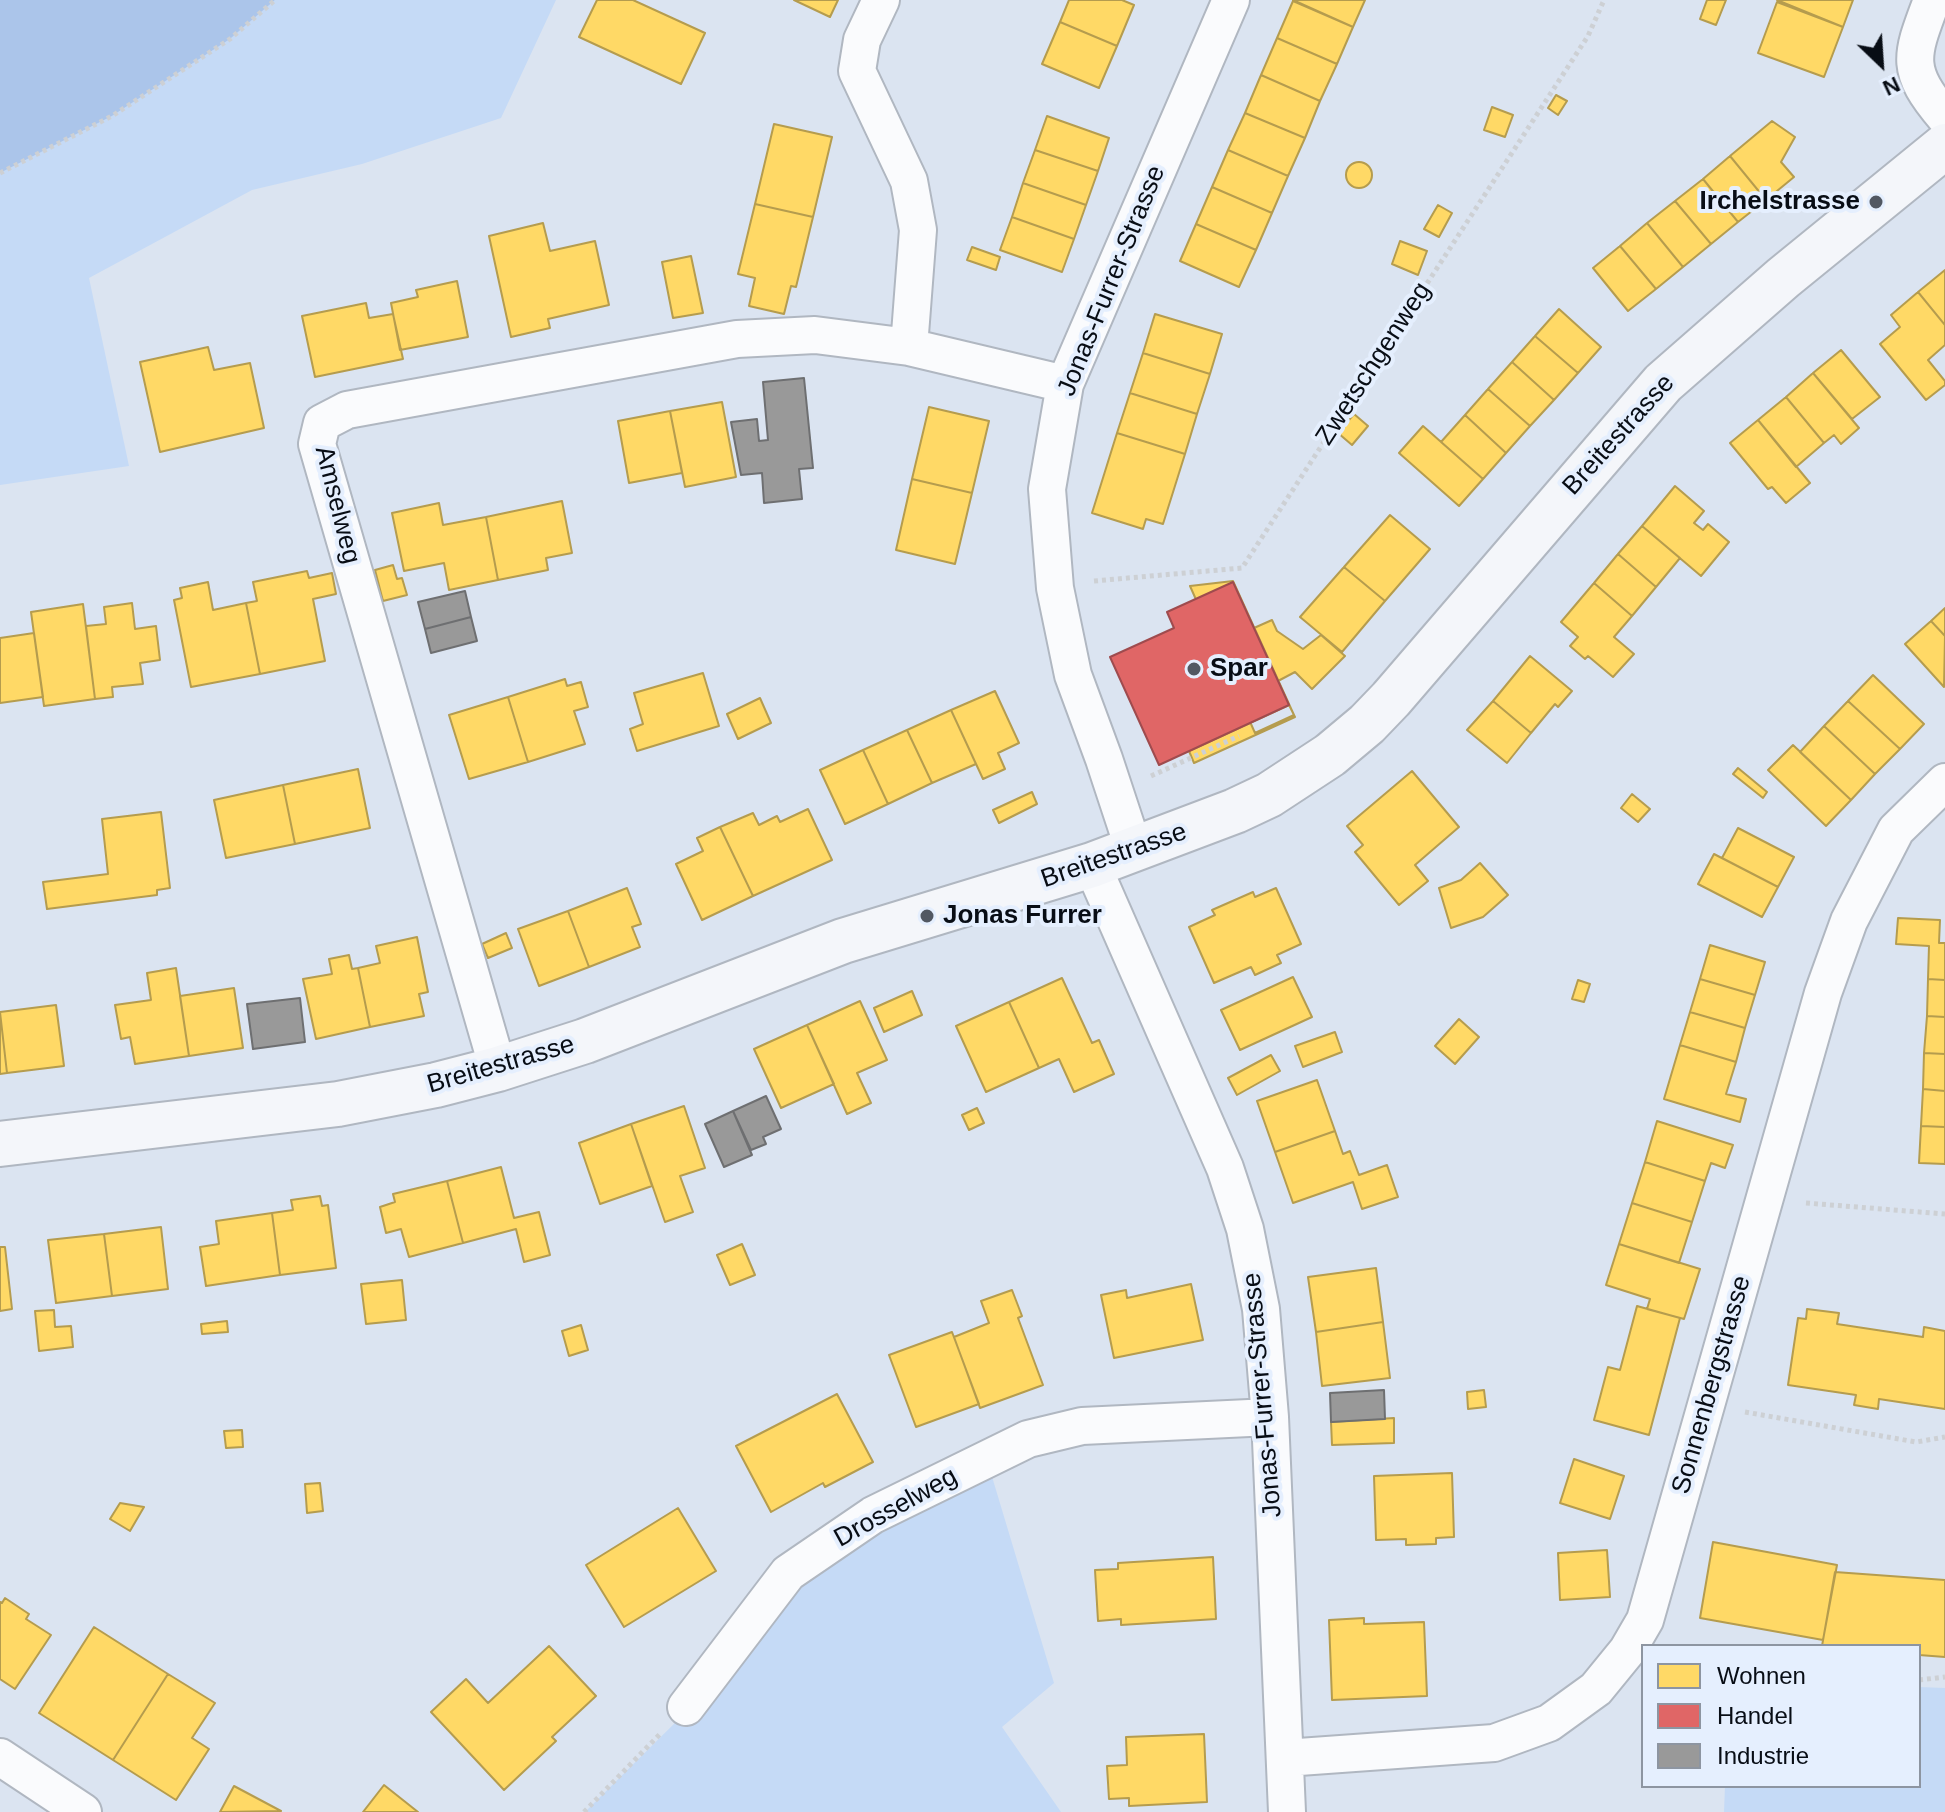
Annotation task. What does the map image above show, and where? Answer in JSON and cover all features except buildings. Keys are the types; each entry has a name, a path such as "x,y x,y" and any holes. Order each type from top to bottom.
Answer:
{"main road":[{"name":"Breitestrasse","path":"0,1144 338,1104 498,1069 585,1041 843,941 1092,865 1187,831 1269,795 1330,755 1367,724 1663,383 1783,278 1945,146"}],"street":[{"path":"881,0 862,40 857,71 909,181 918,230 909,347"},
{"name":"Jonas-Furrer-Strasse","path":"1134,850 1073,675 1055,588 1047,489 1065,384 1231,0"},
{"path":"1932,0 1914,47 1915,69 1922,88 1945,117"},
{"name":"Amselweg","path":"498,1069 317,444 322,423 347,410 737,339 815,335 909,347 1065,384"},
{"name":"Sonnenbergstrasse","path":"1285,1758 1494,1743 1549,1723 1596,1689 1627,1651 1645,1620 1823,993 1849,921 1896,830 1945,782"},
{"name":"Jonas-Furrer-Strasse","path":"1092,865 1225,1168 1241,1217 1261,1309 1270,1417 1287,1812"},
{"name":"Drosselweg","path":"686,1707 788,1573 873,1515 1028,1439 1082,1426 1270,1417"},
{"path":"0,1757 83,1812"}],"path":[{"path":"0,173 112,116 230,39 275,0"},
{"name":"Zwetschgenweg","path":"1055,588 1088,582 1242,568 1588,36 1604,0"},
{"path":"1146,778 1239,736"},
{"path":"1766,1200 1945,1214"},
{"path":"1765,1416 1916,1442 1945,1437"},
{"path":"1921,1680 1945,1677"},
{"path":"584,1812 686,1707"}],"shaded area":[{"path":"0,0 275,0 230,39 112,116 0,173"},
{"path":"275,0 556,0 501,118 362,164 252,190 89,278 129,466 0,485 0,173 112,116 230,39"},
{"path":"987,1460 1054,1683 1002,1727 1061,1812 585,1812 687,1711 788,1573"},
{"path":"1921,1687 1945,1688 1945,1812 1724,1812 1725,1788 1921,1788"}],"place":[{"name":"Irchelstrasse","path":"1876,202"},
{"name":"Spar","path":"1194,669"},
{"name":"Jonas Furrer","path":"927,916"}]}
